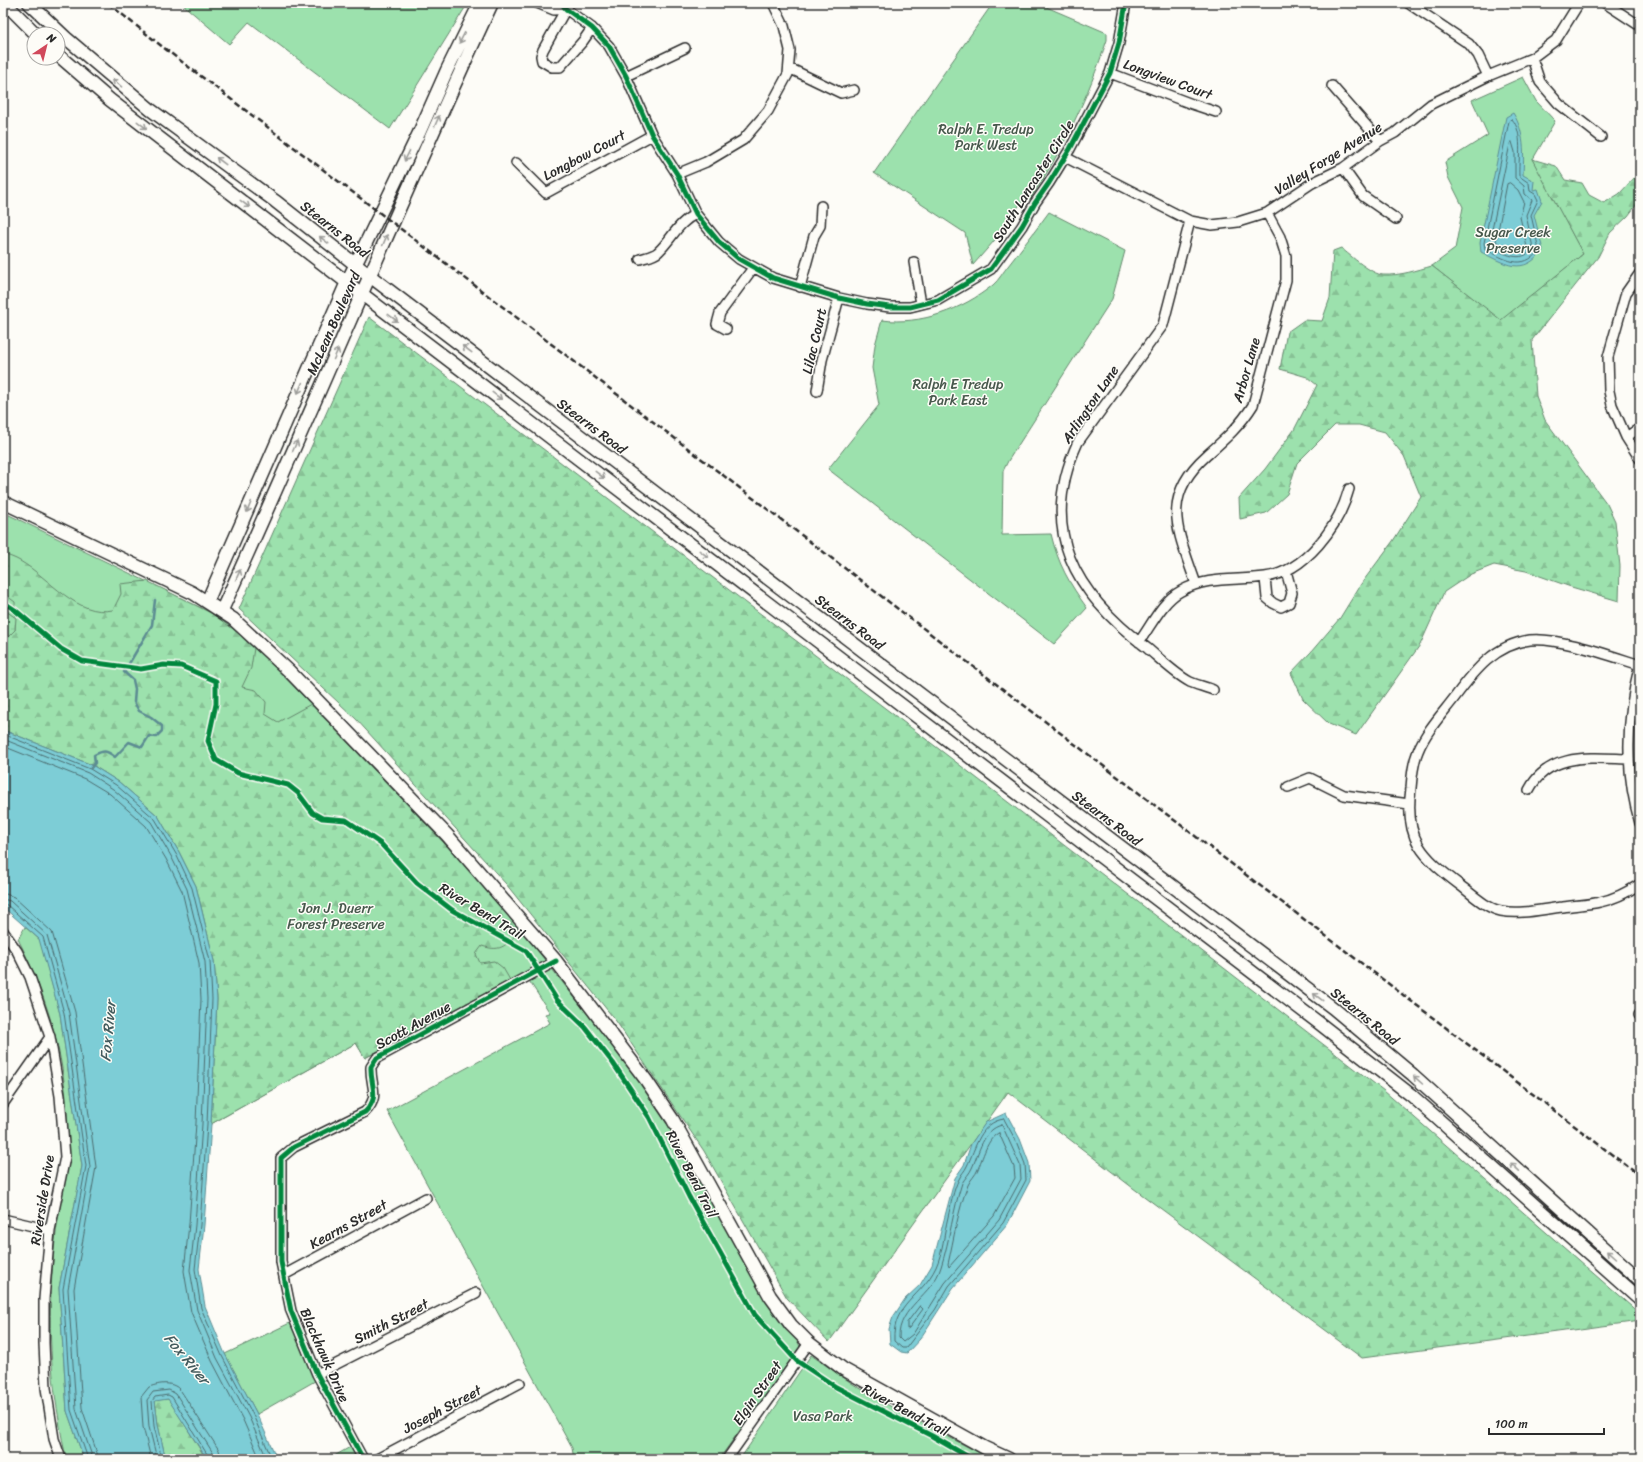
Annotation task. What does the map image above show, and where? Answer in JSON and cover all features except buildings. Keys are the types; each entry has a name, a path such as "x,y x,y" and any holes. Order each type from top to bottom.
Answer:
{"main road":[{"path":"5,3 28,26"},
{"name":"Stearns Road","path":"29,3 66,38 152,110 269,196 370,276 1332,1008 1419,1080 1640,1280"},
{"name":"McLean Boulevard","path":"208,602 355,264 480,3"},
{"name":"McLean Boulevard","path":"222,610 370,276 414,171 492,3"},
{"path":"66,62 110,100 362,294 1319,1023 1410,1095 1640,1300"},
{"path":"3,502 208,602 222,610 261,643 290,671 442,829 556,961 650,1085 673,1120 770,1296 791,1324 809,1343 843,1369 979,1445 1009,1459"}],"street":[{"path":"537,3 554,10 566,5"},
{"path":"677,174 706,162 743,140 768,111 788,74 790,50 784,26 773,3"},
{"name":"South Lancaster Circle","path":"566,5 592,28 609,46 626,76 652,135 677,174 696,214 719,242 753,268 773,278 839,298 890,307 922,304 948,295 991,269 1022,226 1065,157 1110,73 1120,43 1126,3"},
{"path":"1408,3 1469,44 1478,55 1488,76"},
{"name":"Valley Forge Avenue","path":"1065,157 1190,221 1212,225 1238,222 1267,213 1312,183 1343,168 1380,141 1395,134 1431,104 1488,76 1532,58 1556,40 1579,3"},
{"path":"1605,3 1640,26"},
{"path":"566,5 541,56 544,63 552,67 560,67 583,42 592,28"},
{"path":"626,76 685,48"},
{"path":"1532,58 1540,82 1559,104 1601,137"},
{"path":"789,68 840,93 854,90"},
{"name":"Longview Court","path":"1110,73 1216,112"},
{"path":"1332,86 1380,141"},
{"name":"Longbow Court","path":"516,163 546,193 652,135"},
{"path":"1343,168 1363,196 1396,219"},
{"path":"800,287 814,236 820,226 821,206"},
{"name":"Arbor Lane","path":"1196,584 1179,535 1176,514 1179,493 1195,466 1242,423 1253,405 1286,280 1286,256 1280,237 1267,213"},
{"path":"640,259 658,251 679,225 687,218 696,214"},
{"name":"Arlington Lane","path":"1190,221 1163,325 1078,442 1069,463 1060,508 1064,536 1071,561 1084,586 1100,607 1119,626 1190,681 1213,690"},
{"path":"914,262 922,304"},
{"path":"726,329 717,324 720,314 753,268"},
{"path":"1640,273 1626,293 1608,357 1608,391 1616,416 1626,437 1640,459"},
{"name":"Lilac Court","path":"817,392 822,360 839,298"},
{"path":"1626,437 1640,428"},
{"path":"1139,642 1166,603 1179,591 1196,584 1215,580 1265,578 1286,571 1310,556 1343,508 1349,489"},
{"path":"1265,578 1267,598 1273,604 1281,607 1289,603 1292,593 1286,571"},
{"path":"1640,822 1632,793 1628,759 1630,712 1640,665 1551,641 1531,640 1517,643 1494,654 1485,661 1465,683 1422,742 1413,768 1409,804 1411,823 1415,839 1422,852 1434,865 1488,906 1500,911 1519,912 1600,902 1615,897 1640,884"},
{"path":"1530,790 1536,777 1548,767 1571,759 1628,759"},
{"path":"1288,787 1310,778 1344,795 1409,804"},
{"name":"Riverside Drive","path":"3,931 17,951 30,977 50,1037 60,1096 65,1157 50,1230 44,1299 44,1343 46,1388 54,1439 61,1459"},
{"name":"Scott Avenue","path":"281,1158 294,1147 365,1112 373,1104 374,1095 371,1067 377,1058 556,961"},
{"path":"3,1104 50,1037"},
{"name":"Blackhawk Drive","path":"281,1158 282,1262 291,1311 317,1374 363,1459"},
{"name":"Kearns Street","path":"284,1275 426,1198"},
{"path":"3,1219 50,1230"},
{"name":"Smith Street","path":"317,1374 476,1293"},
{"name":"Elgin Street","path":"727,1459 809,1343"},
{"name":"Joseph Street","path":"377,1459 520,1383"}],"green space":[{"path":"181,3 468,3 390,129 249,22 229,44"},
{"name":"Ralph E. Tredup Park West","path":"993,3 1037,3 1107,33 1107,40 1083,102 1054,161 1030,199 1023,200 994,241 973,265 965,233 874,173"},
{"name":"Sugar Creek Preserve","path":"1523,77 1536,101 1555,121 1533,159 1583,254 1501,321 1432,266 1455,249 1463,207 1448,177 1445,162 1488,135 1472,100"},
{"path":"1532,159 1556,166 1565,180 1582,183 1589,195 1604,203 1619,194 1638,174 1640,174 1640,200 1628,216 1610,233 1598,257 1532,340 1536,396 1545,420 1607,504 1615,521 1620,566 1619,601 1568,586 1526,571 1494,565 1471,574 1444,592 1420,645 1356,735 1329,724 1303,699 1291,673 1340,618 1361,584 1393,541 1421,497 1404,456 1385,432 1359,425 1335,425 1297,463 1287,494 1266,513 1240,519 1239,498 1265,469 1294,430 1317,385 1307,377 1280,369 1287,332 1304,320 1322,321 1330,298 1333,251 1341,248 1367,268 1383,275 1402,274 1432,266 1501,320 1583,254"},
{"name":"Ralph E Tredup Park East","path":"1049,212 1125,251 1112,299 1003,471 1002,535 1051,534 1057,555 1065,573 1087,608 1054,644 828,469 879,405 872,368 875,345 882,320 897,321 926,318 955,308 981,294 997,281"},
{"path":"369,317 935,746 1384,1091 1640,1314 1640,1321 1362,1358 1133,1188 1008,1092 829,1342 787,1298 704,1151 616,1021 506,884 356,719 239,609"},
{"name":"Jon J. Duerr Forest Preserve","path":"3,512 211,613 236,631 265,657 359,753 467,867 534,946 636,1076 680,1144 797,1339 800,1347 722,1455 725,1457 724,1459 574,1459 572,1448 387,1111 550,1023 545,1014 550,1013 524,973 365,1058 356,1043 211,1124 217,999 92,765 3,730"},
{"path":"3,554 20,561 31,568 75,602 87,608 100,611 113,610 121,594 120,584 147,581 211,613 236,631 254,648 251,668 242,687 256,690 266,702 265,714 278,722 311,704 467,867 521,930 504,946 500,948 489,948 482,946 476,954 480,963 494,961 503,968 510,980 365,1058 356,1043 211,1124 217,999 214,961 196,886 179,852 158,816 119,782 92,765 3,730 3,642 15,630 15,602 3,593"},
{"path":"3,609 16,618 15,630 3,642"},
{"path":"25,927 40,940 60,1014 82,1166 59,1288 67,1411 84,1459 67,1459 61,1435 55,1397 50,1327 53,1257 64,1171 67,1134 67,1109 60,1058 47,1009 39,985 18,939"},
{"path":"292,1322 315,1381 257,1414 225,1354"},
{"name":"Vasa Park","path":"811,1355 853,1384 895,1409 991,1459 740,1459"},
{"path":"169,1399 206,1459 168,1459 165,1456 158,1425 155,1400"},
{"path":"352,1446 359,1459 329,1459"}],"water":[{"path":"1513,113 1522,135 1523,175 1534,181 1533,190 1538,189 1542,201 1534,215 1543,250 1536,258 1521,266 1506,264 1481,252 1480,243 1506,117"},
{"name":"Fox River","path":"3,730 92,765 119,782 158,816 179,852 196,886 214,961 217,999 211,1124 204,1225 199,1269 205,1306 225,1354 257,1414 277,1459 207,1459 168,1399 155,1401 158,1425 165,1456 168,1459 84,1459 67,1411 59,1288 82,1166 60,1014 39,939 3,907"},
{"path":"1006,1113 1020,1139 1029,1163 1030,1181 1007,1225 953,1288 920,1339 907,1353 901,1352 890,1344 889,1329 893,1317 905,1299 920,1285 932,1265 955,1178 964,1165 971,1144 986,1122"}],"waterway":[{"path":"91,768 95,763 94,755 100,752 105,752 115,757 129,742 142,747 149,736 156,737 162,731 162,726 151,717 139,711 134,702 135,689 133,680 124,672 152,625 155,600"}],"railway":[{"path":"108,3 164,48 1640,1176"}],"cycle path":[{"path":"561,3 566,9 592,28 609,46 626,76 652,135 677,174 696,214 719,242 739,259 773,278 839,298 890,307 910,307 938,300 991,269 1022,226 1070,149 1110,73 1119,43 1126,3"},
{"name":"River Bend Trail","path":"3,602 15,610 61,649 82,661 141,669 164,665 181,666 216,681 216,704 208,741 216,760 238,773 288,785 298,793 313,813 322,818 346,820 381,844 417,883 452,910 526,951 557,1000 585,1027 613,1063 649,1117 689,1197 755,1315 797,1361 836,1387 932,1436 972,1459"},
{"path":"363,1459 317,1374 291,1311 281,1262 281,1158 294,1147 365,1112 373,1101 374,1091 371,1067 377,1058 556,961"}]}
